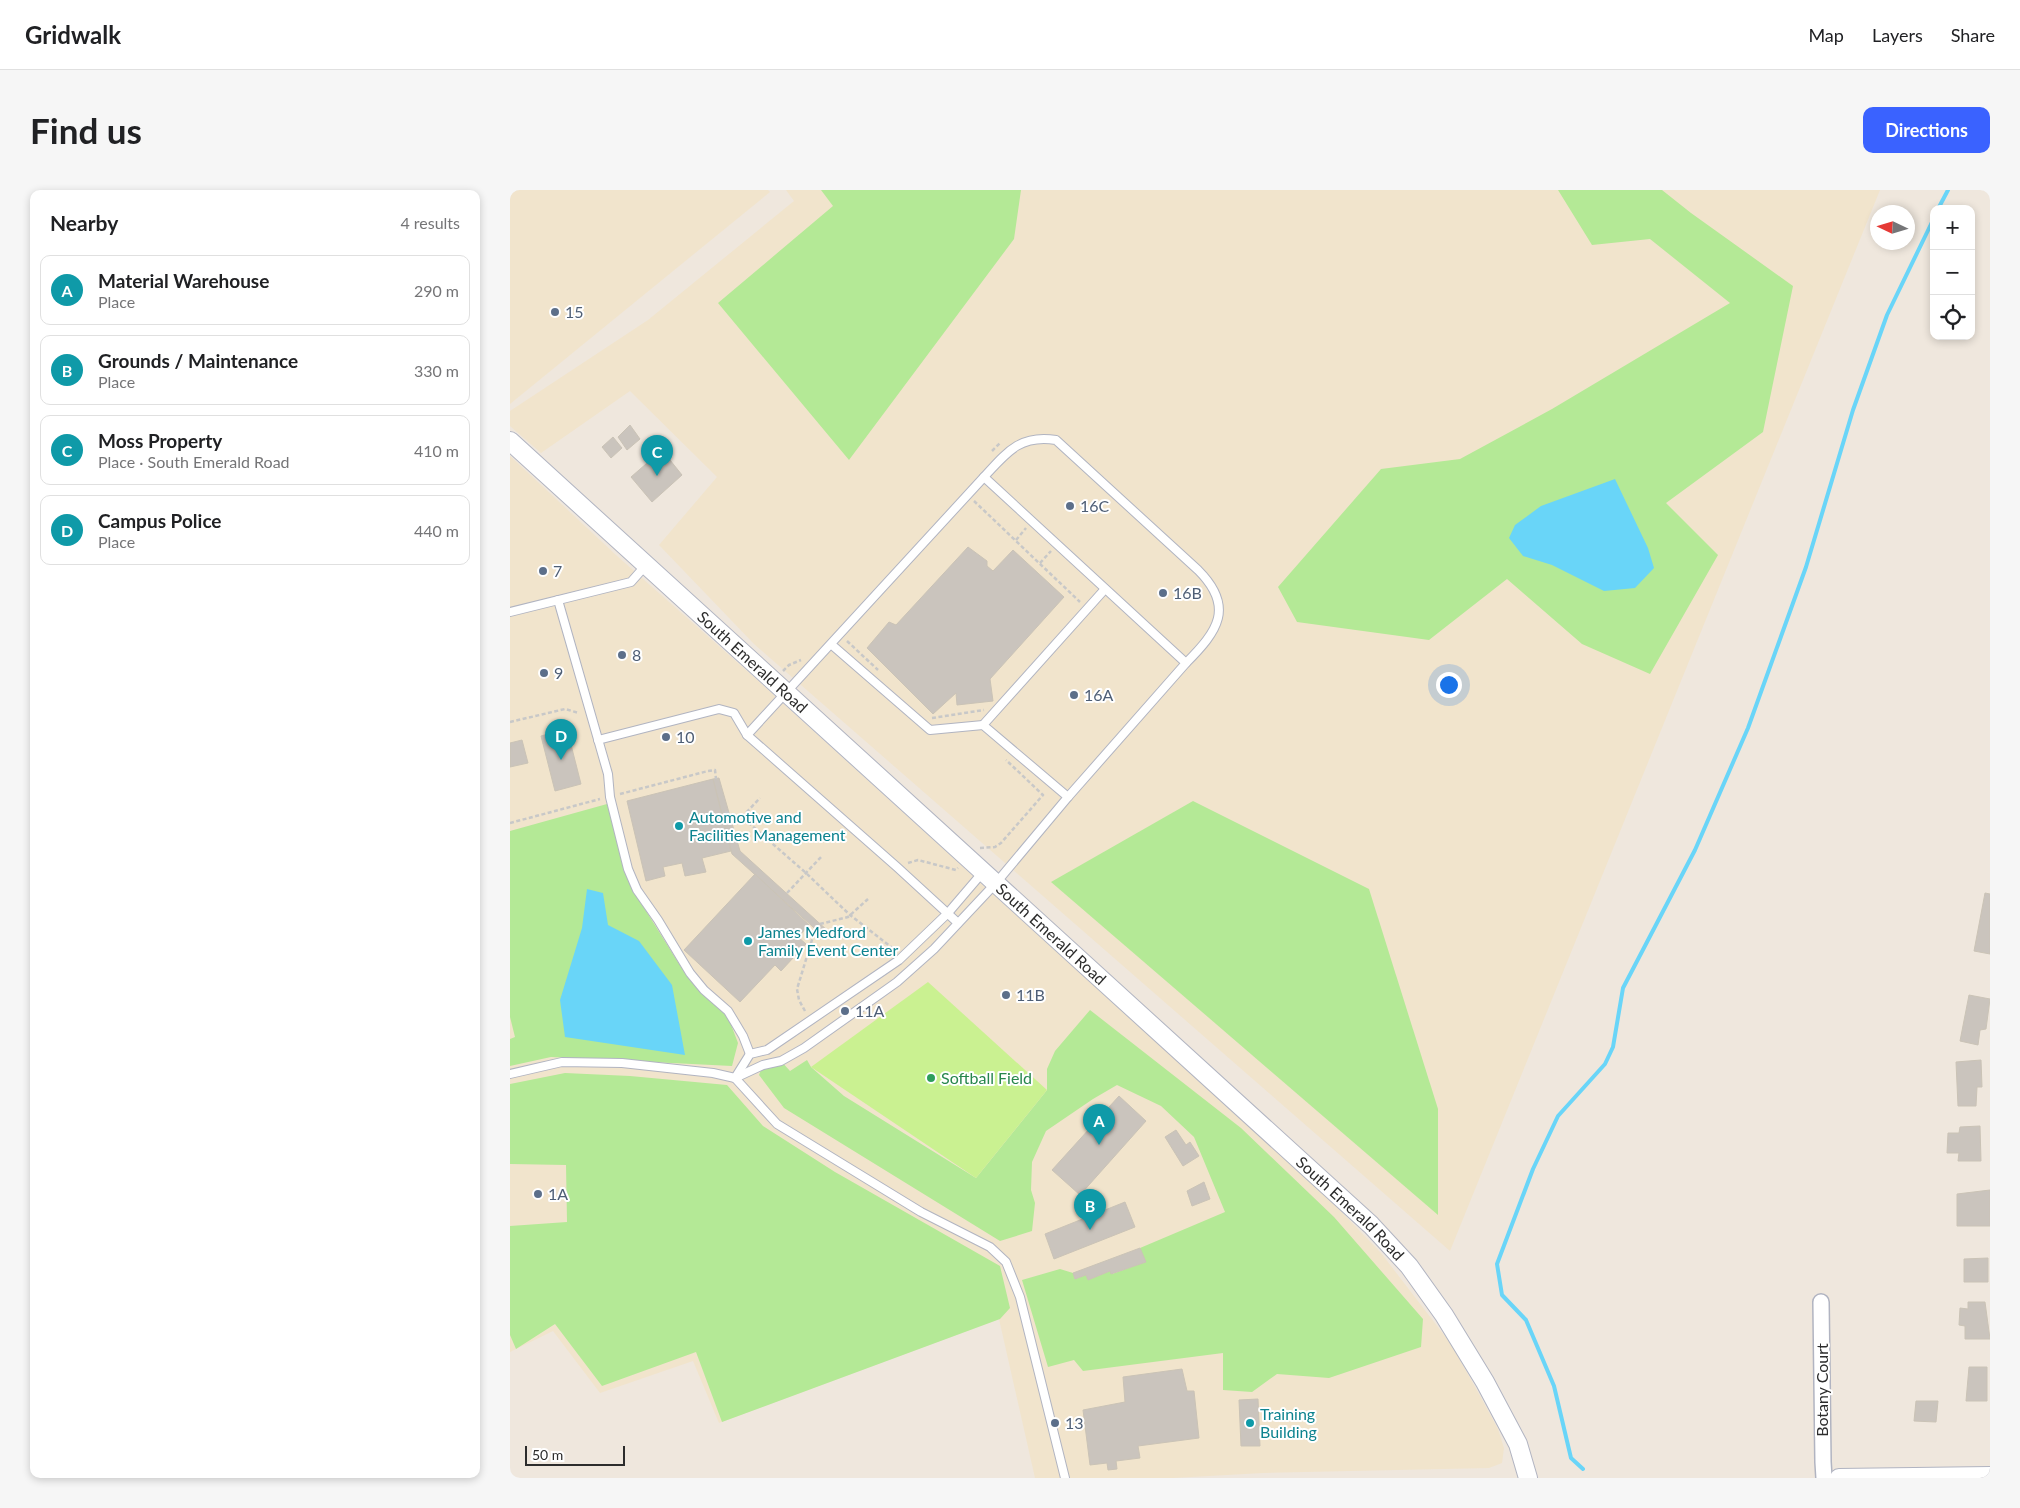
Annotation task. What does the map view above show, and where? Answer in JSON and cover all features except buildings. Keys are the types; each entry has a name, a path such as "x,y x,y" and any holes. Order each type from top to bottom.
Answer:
{"street":[{"name":"South Emerald Road","path":"510,441 1371,1224 1408,1266 1444,1315 1486,1382 1518,1444 1528,1478"},
{"name":"Botany Court","path":"1822,1302 1822,1462 1824,1478"},
{"path":"1839,1478 1990,1476"}],"lane":[{"path":"735,1078 750,1054 766,1050 898,960 948,912 989,878 1068,797 1212,632 1220,613 1219,601 1210,581 1056,440 1041,438 1021,443 1010,451 984,477 832,645 747,735"},
{"path":"984,477 1186,663"},
{"path":"510,612 631,582 646,565"},
{"path":"832,645 930,730 983,725 1105,589"},
{"path":"558,600 608,774 610,797 628,868 637,890 658,920 690,973 704,990 728,1011 743,1036 750,1054"},
{"path":"598,740 719,709 734,713 747,735 948,912 958,923"},
{"path":"983,725 1068,797"},
{"path":"510,1074 562,1062 622,1063 735,1078 763,1065 781,1061 804,1048 897,982 934,949 958,923 989,878"},
{"path":"735,1078 777,1124 921,1212 990,1247 1006,1262 1020,1297 1065,1478"}],"path":[{"path":"986,458 1000,443"},
{"path":"968,495 1080,601 1074,609"},
{"path":"1016,540 1032,522"},
{"path":"1040,563 1057,545"},
{"path":"510,722 565,709 591,715"},
{"path":"983,725 988,709"},
{"path":"897,867 918,860 956,870 979,848 995,847 1001,843 1043,795 1003,757"},
{"path":"742,817 760,798"},
{"path":"725,812 742,817 806,873 850,915 894,949"},
{"path":"787,893 822,856"},
{"path":"820,924 850,915 868,899"},
{"path":"811,1020 799,1000 797,989 815,930"}],"shaded area":[{"name":"15","path":"510,190 768,190 770,192 510,404"},
{"path":"786,190 1880,190 1874,205 1870,205 1870,215 1450,1251 754,644 659,545 717,477 630,391 541,453 510,426 510,411 648,320 794,201"},
{"path":"510,456 616,555 765,687 1332,1202 1381,1253 1451,1344 1498,1429 1504,1448 1502,1463 1489,1468 1263,1473 1173,1478 1035,1478 999,1319 719,1423 693,1361 600,1393 553,1331 510,1352"}],"green space":[{"path":"821,190 1021,190 1014,239 849,460 718,303 833,206"},
{"path":"1558,190 1662,190 1793,286 1763,432 1666,503 1718,555 1650,674 1582,644 1507,579 1429,640 1297,622 1278,587 1381,469 1460,459 1552,409 1730,303 1650,239 1592,245"},
{"path":"1193,801 1369,889 1438,1109 1438,1215 1051,882"},
{"path":"607,804 633,890 681,967 727,1014 738,1043 732,1066 551,1057 510,1066 510,1039 515,1037 510,1017 510,831"},
{"name":"Softball Field","path":"928,982 1047,1090 976,1178 811,1067"},
{"path":"1090,1010 1241,1128 1334,1217 1423,1319 1421,1347 1329,1378 1277,1374 1252,1392 1223,1390 1223,1353 1083,1371 1074,1360 1048,1367 1022,1280 1060,1269 1073,1273 1075,1279 1086,1275 1088,1280 1110,1271 1112,1274 1145,1262 1140,1248 1225,1212 1194,1137 1161,1106 1117,1085 1046,1131 1032,1162 1031,1190 1035,1203 1032,1231 1000,1241 784,1108 759,1075 763,1065 781,1061 790,1071 807,1060 811,1067 844,1096 976,1178 1047,1090 1047,1069 1055,1051"},
{"path":"565,1073 630,1076 727,1085 763,1126 835,1172 1000,1266 1010,1308 1000,1319 722,1422 696,1352 602,1386 555,1324 516,1349 510,1335 510,1226 567,1222 566,1165 510,1164 510,1084"}],"water":[{"path":"1615,479 1648,548 1654,568 1635,588 1604,591 1552,565 1523,556 1509,538 1515,525 1541,506"},
{"path":"587,889 603,893 608,925 639,941 672,985 685,1055 565,1037 560,1000 582,928"}],"waterway":[{"path":"1940,205 1948,190"},
{"path":"1583,1469 1571,1458 1554,1386 1526,1320 1502,1295 1497,1264 1533,1169 1558,1116 1605,1064 1613,1047 1623,988 1695,850 1748,728 1806,567 1853,410 1887,315 1930,226"}],"place":[{"name":"15","path":"555,312"},
{"name":"Moss Property","path":"657,476"},
{"name":"16C","path":"1070,506"},
{"name":"7","path":"543,571"},
{"name":"16B","path":"1163,593"},
{"name":"8","path":"622,655"},
{"name":"9","path":"544,673"},
{"name":"16A","path":"1074,695"},
{"name":"10","path":"666,737"},
{"name":"Campus Police","path":"561,760"},
{"name":"Automotive and Facilities Management","path":"679,826"},
{"name":"James Medford Family Event Center","path":"748,941"},
{"name":"11B","path":"1006,995"},
{"name":"11A","path":"845,1011"},
{"name":"Softball Field","path":"931,1078"},
{"name":"Material Warehouse","path":"1099,1145"},
{"name":"1A","path":"538,1194"},
{"name":"Grounds / Maintenance","path":"1090,1230"},
{"name":"13","path":"1055,1423"},
{"name":"Training Building","path":"1250,1423"}]}
